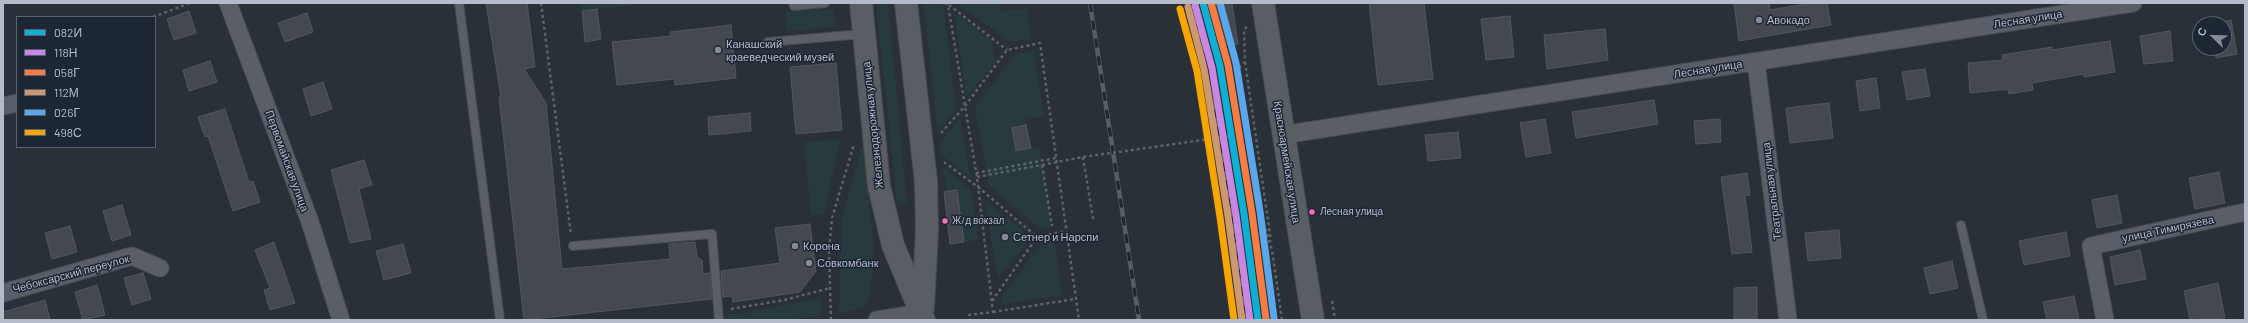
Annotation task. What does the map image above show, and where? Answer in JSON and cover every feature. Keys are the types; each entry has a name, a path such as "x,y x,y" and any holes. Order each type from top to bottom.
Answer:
{"main road":[{"name":"Железнодорожная улица","path":"861,3 879,186 894,245 923,316"},
{"path":"906,3 926,182 927,230 923,316"},
{"name":"Красноармейская улица","path":"1265,3 1282,136 1313,320"}],"street":[{"name":"Первомайская улица","path":"228,3 307,215 341,320"},
{"name":"Лесная улица","path":"1282,136 2133,3"},
{"name":"Театральная улица","path":"1756,62 1788,320"},
{"path":"3,106 16,103"},
{"name":"улица Тимирязева","path":"2105,320 2091,246 2245,212"},
{"name":"Чебоксарский переулок","path":"3,293 132,256 160,268"},
{"path":"876,320 923,316"}],"lane":[{"path":"459,3 500,320"},
{"path":"793,3 794,6 825,3"},
{"path":"768,42 864,34"},
{"path":"1961,225 1983,320"},
{"path":"573,246 712,234 719,317"}],"path":[{"path":"156,16 190,3"},
{"path":"541,3 573,246"},
{"path":"947,4 1007,50"},
{"path":"947,4 977,177 993,312"},
{"path":"1251,25 1244,29 1245,62 1282,320"},
{"path":"939,135 965,106 1007,50 1040,43 1079,320"},
{"path":"1245,62 1236,70 1245,134 1255,196 1272,250"},
{"path":"977,177 1083,157 1245,134"},
{"path":"831,320 829,250 832,218 856,136"},
{"path":"1083,157 1093,219"},
{"path":"976,173 1056,158"},
{"path":"940,160 978,187 1037,237"},
{"path":"1042,165 1052,226"},
{"path":"992,301 1037,237 1066,231"},
{"path":"719,317 723,310 784,300 830,288"},
{"path":"970,320 969,315 1076,299"}],"green space":[{"path":"581,3 649,3 582,11"},
{"path":"876,3 888,3 907,203 897,204"},
{"path":"923,3 939,3 943,5 956,109 938,132"},
{"path":"954,3 1000,3 1001,12 1027,8 1031,39 1011,42"},
{"path":"834,9 835,27 787,31 786,11"},
{"path":"955,14 992,40 995,63 966,97"},
{"path":"1034,51 1044,116 1026,119 1026,125 1012,128 1016,151 1039,147 1052,226 1041,229 989,186 975,108 1015,54"},
{"path":"960,118 970,177 940,154 939,144"},
{"path":"840,140 824,215 811,215 804,142"},
{"path":"863,143 874,251 870,295 863,307 839,314 841,221"},
{"path":"943,167 971,190 978,240 964,242 959,204 948,206"},
{"path":"985,200 1023,230 1026,244 998,278"},
{"path":"1054,241 1062,295 1002,304 1001,298 1042,243"},
{"path":"821,298 822,315 789,320 728,320 728,314 738,314"}],"building":[{"path":"486,3 527,3 535,67 524,69 546,103 562,269 670,259 669,244 695,242 697,257 702,260 703,274 710,273 712,299 524,320 499,97 501,97"},
{"path":"1214,3 1232,3 1238,44 1221,45"},
{"path":"1369,3 1424,3 1433,79 1378,85"},
{"path":"1734,3 1769,3 1770,10 1811,3 1827,3 1831,25 1739,41"},
{"path":"597,9 601,39 585,42 582,11"},
{"path":"189,11 196,33 174,40 167,19"},
{"path":"307,13 313,32 285,42 278,23"},
{"path":"1510,16 1514,57 1486,60 1481,19"},
{"path":"731,25 736,78 675,85 674,79 617,85 612,42 671,36 670,32"},
{"path":"2232,26 2237,54 2232,55"},
{"path":"1605,29 1608,60 1547,69 1544,35"},
{"path":"2170,31 2173,61 2144,64 2140,36"},
{"path":"2110,41 2115,72 2084,77 2084,74 2032,83 2033,90 2009,94 2008,89 1970,93 1968,63 2003,60 2002,55 2052,47 2052,50"},
{"path":"2216,56 2226,56 2216,58"},
{"path":"210,61 217,82 189,91 183,70"},
{"path":"836,63 842,130 796,134 790,67"},
{"path":"1925,69 1930,96 1907,100 1902,72"},
{"path":"1876,78 1880,108 1860,111 1856,81"},
{"path":"323,82 332,109 311,116 303,89"},
{"path":"1654,100 1658,124 1576,138 1572,112"},
{"path":"1829,103 1833,138 1790,143 1786,108"},
{"path":"225,109 249,182 253,181 260,202 233,211 208,136 205,137 198,117"},
{"path":"750,113 751,131 709,135 708,117"},
{"path":"1545,119 1551,153 1526,157 1520,123"},
{"path":"1720,119 1721,142 1696,144 1694,121"},
{"path":"1026,125 1031,148 1016,151 1012,128"},
{"path":"1458,132 1461,158 1428,161 1425,135"},
{"path":"364,160 372,185 359,189 371,239 350,243 331,170"},
{"path":"2219,172 2225,203 2195,209 2189,178"},
{"path":"1747,173 1750,195 1745,196 1752,252 1732,254 1721,177"},
{"path":"957,190 964,242 950,244 944,192"},
{"path":"2117,195 2122,223 2097,228 2092,200"},
{"path":"122,205 131,235 112,241 103,211"},
{"name":"Корона","path":"810,224 816,271 800,292 733,302 732,296 723,297 721,271 780,263 775,228"},
{"path":"70,226 77,252 52,259 45,233"},
{"path":"1839,230 1841,258 1808,261 1805,233"},
{"path":"2066,232 2070,256 2024,265 2019,241"},
{"path":"274,242 295,303 270,310 264,290 270,288 255,250"},
{"path":"403,244 411,273 384,280 376,251"},
{"path":"2140,250 2146,279 2115,285 2110,257"},
{"path":"1952,261 1958,288 1930,294 1924,268"},
{"path":"143,273 151,299 132,305 124,278"},
{"path":"2218,283 2225,318 2190,320 2184,291"},
{"path":"97,285 105,315 83,320 75,292"},
{"path":"1757,287 1757,319 1734,319 1734,288"},
{"path":"2074,296 2079,320 2047,320 2043,302"},
{"path":"45,300 50,320 3,320 3,312"}],"railway":[{"path":"1090,3 1139,320"},
{"path":"1195,3 1200,46 1220,140 1246,320"}],"transit line":[{"name":"082И","path":"1203,3 1220,66 1244,214 1258,320"},
{"name":"058Г","path":"1211,3 1228,65 1252,213 1266,319"},
{"name":"026Г","path":"1220,3 1236,63 1260,211 1274,318"},
{"name":"118Н","path":"1195,5 1212,68 1236,215 1250,320"},
{"name":"112М","path":"1188,7 1204,69 1228,216 1242,320"},
{"name":"498С","path":"1180,9 1197,71 1220,217 1234,320"}],"place":[{"name":"Авокадо","path":"1759,20"},
{"name":"Канашский краеведческий музей","path":"718,50"},
{"name":"Лесная улица","path":"1312,212"},
{"name":"Ж/д вокзал","path":"945,221"},
{"name":"Сетнер и Нарспи","path":"1005,237"},
{"name":"Корона","path":"795,246"},
{"name":"Совкомбанк","path":"809,263"}]}
